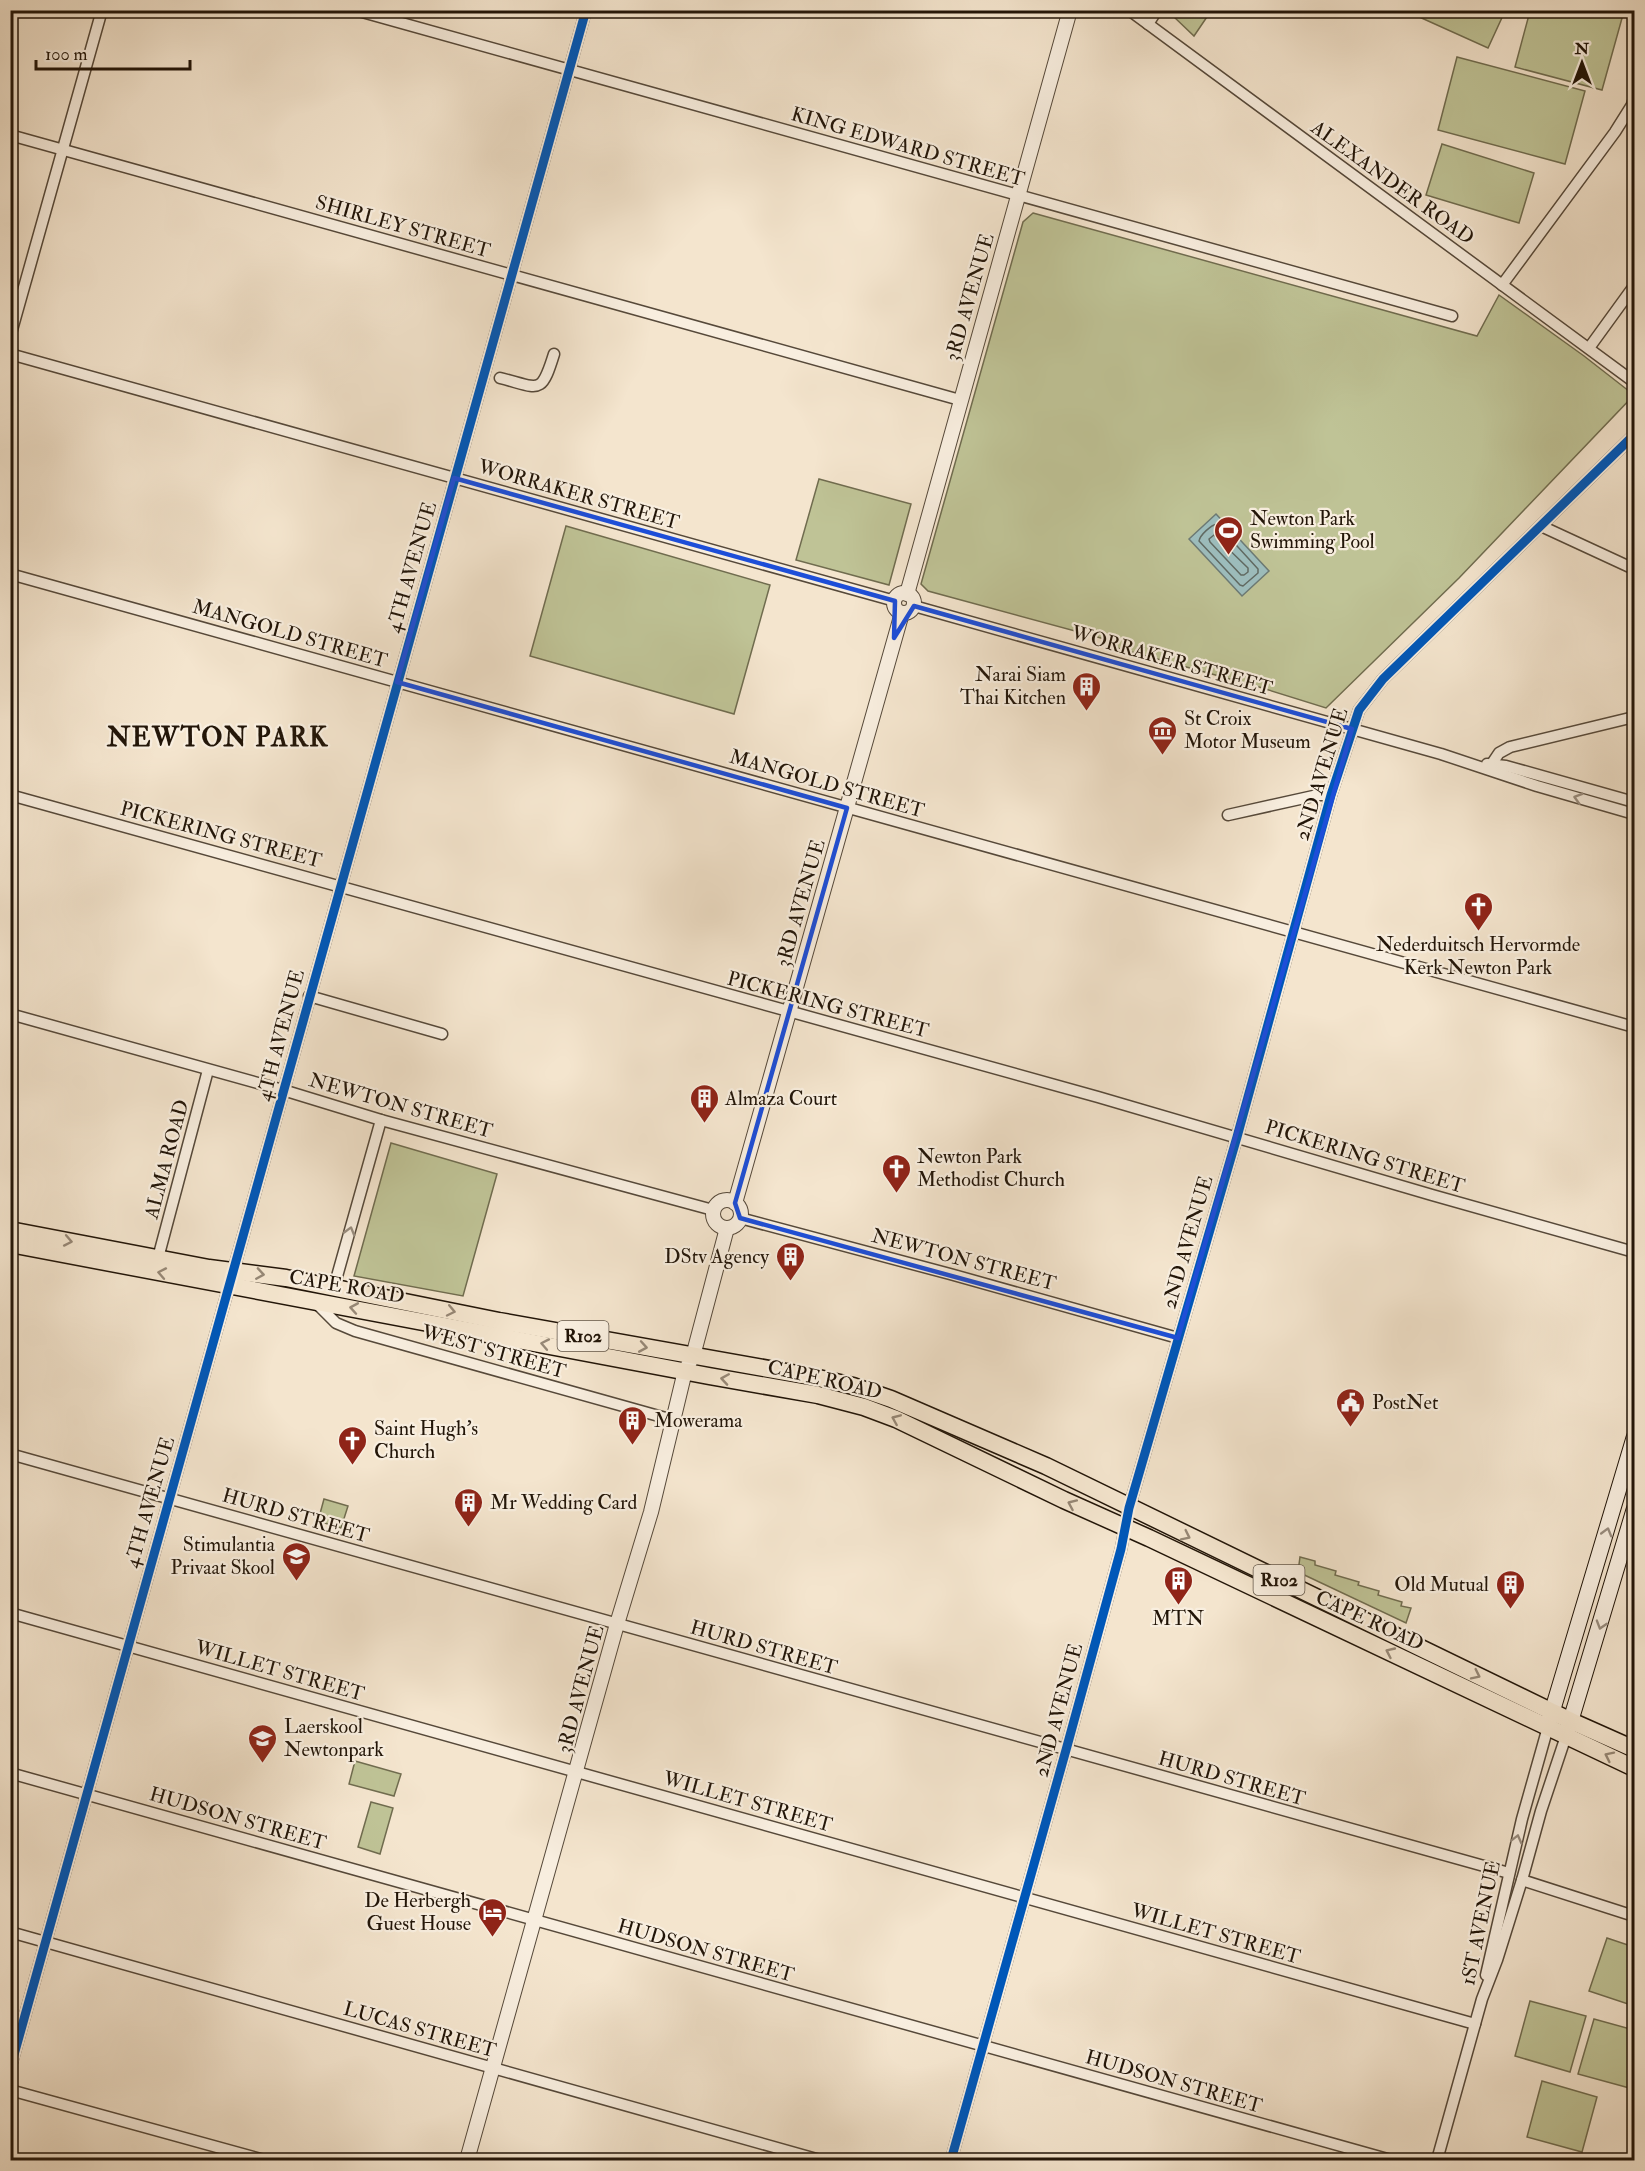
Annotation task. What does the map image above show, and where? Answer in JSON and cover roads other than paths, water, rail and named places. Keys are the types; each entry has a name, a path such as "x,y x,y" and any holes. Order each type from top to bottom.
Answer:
{"main road":[{"name":"CAPE ROAD","path":"10,1230 209,1268 232,1278 313,1301 689,1364 814,1377 853,1386 891,1399 1046,1466 1550,1719"},
{"name":"CAPE ROAD","path":"10,1244 232,1278 334,1287 689,1364 864,1407 896,1419 1125,1528 1550,1719 1635,1768"},
{"path":"1550,1719 1635,1438"},
{"path":"1569,1728 1635,1510"},
{"name":"CAPE ROAD","path":"1569,1728 1635,1749"}],"street":[{"path":"10,337 102,10"},
{"name":"KING EDWARD STREET","path":"355,10 1452,316"},
{"name":"4TH AVENUE","path":"10,2069 586,10"},
{"name":"3RD AVENUE","path":"735,1203 1070,10"},
{"name":"ALEXANDER ROAD","path":"1129,10 1635,382"},
{"path":"1148,24 1157,10"},
{"path":"1502,285 1615,132 1635,98"},
{"name":"SHIRLEY STREET","path":"10,135 960,400"},
{"path":"1589,348 1635,286"},
{"name":"WORRAKER STREET","path":"10,354 1489,766 1537,786 1635,814"},
{"path":"500,378 538,386 546,379 554,354"},
{"name":"2ND AVENUE","path":"951,2160 1066,1750 1129,1508 1237,1137 1331,795 1359,710 1383,679 1635,435"},
{"path":"1541,526 1635,569"},
{"name":"MANGOLD STREET","path":"10,574 1635,1027"},
{"path":"1489,766 1499,753 1510,747 1635,717"},
{"name":"WORRAKER STREET","path":"1489,766 1506,766 1635,802"},
{"name":"PICKERING STREET","path":"10,795 790,1011 1635,1252"},
{"path":"1228,815 1318,795 1331,795"},
{"path":"309,996 442,1034"},
{"name":"NEWTON STREET","path":"10,1014 283,1090 381,1120 713,1210"},
{"name":"ALMA ROAD","path":"158,1258 208,1070"},
{"path":"334,1287 381,1120"},
{"path":"728,1200 740,1209 740,1218 737,1223 727,1228 716,1223 713,1210 716,1205 728,1200"},
{"name":"NEWTON STREET","path":"740,1218 1178,1338"},
{"name":"3RD AVENUE","path":"467,2160 617,1624 651,1512 673,1420 727,1228"},
{"name":"WEST STREET","path":"313,1301 337,1324 673,1420"},
{"name":"HURD STREET","path":"10,1454 1509,1873"},
{"name":"WILLET STREET","path":"10,1613 1475,2024"},
{"name":"1ST AVENUE","path":"1482,1999 1509,1873 1550,1719"},
{"name":"1ST AVENUE","path":"1482,1999 1497,1960 1541,1811 1569,1728"},
{"name":"HUDSON STREET","path":"10,1773 1391,2160"},
{"path":"1522,1880 1635,1917"},
{"name":"LUCAS STREET","path":"10,1932 820,2160"},
{"path":"1437,2160 1482,1999"},
{"path":"10,2090 264,2160"}],"water":[{"name":"Newton Park Swimming Pool","path":"1216,514 1269,571 1242,596 1189,539"}],"place":[{"name":"Newton Park Swimming Pool","path":"1229,556"},
{"name":"Narai Siam Thai Kitchen","path":"1087,712"},
{"name":"St Croix Motor Museum","path":"1163,756"},
{"name":"Nederduitsch Hervormde Kerk Newton Park","path":"1478,932"},
{"name":"Almaza Court","path":"704,1124"},
{"name":"Newton Park Methodist Church","path":"896,1194"},
{"name":"DStv Agency","path":"790,1282"},
{"name":"PostNet","path":"1351,1428"},
{"name":"Mowerama","path":"633,1446"},
{"name":"Saint Hugh's Church","path":"353,1466"},
{"name":"Mr Wedding Card","path":"469,1528"},
{"name":"Stimulantia Privaat Skool","path":"296,1582"},
{"name":"MTN","path":"1178,1606"},
{"name":"Old Mutual","path":"1510,1610"},
{"name":"Laerskool Newtonpark","path":"263,1764"},
{"name":"De Herbergh Guest House","path":"492,1938"}],"district":[{"name":"NEWTON PARK","path":"218,737"}]}
